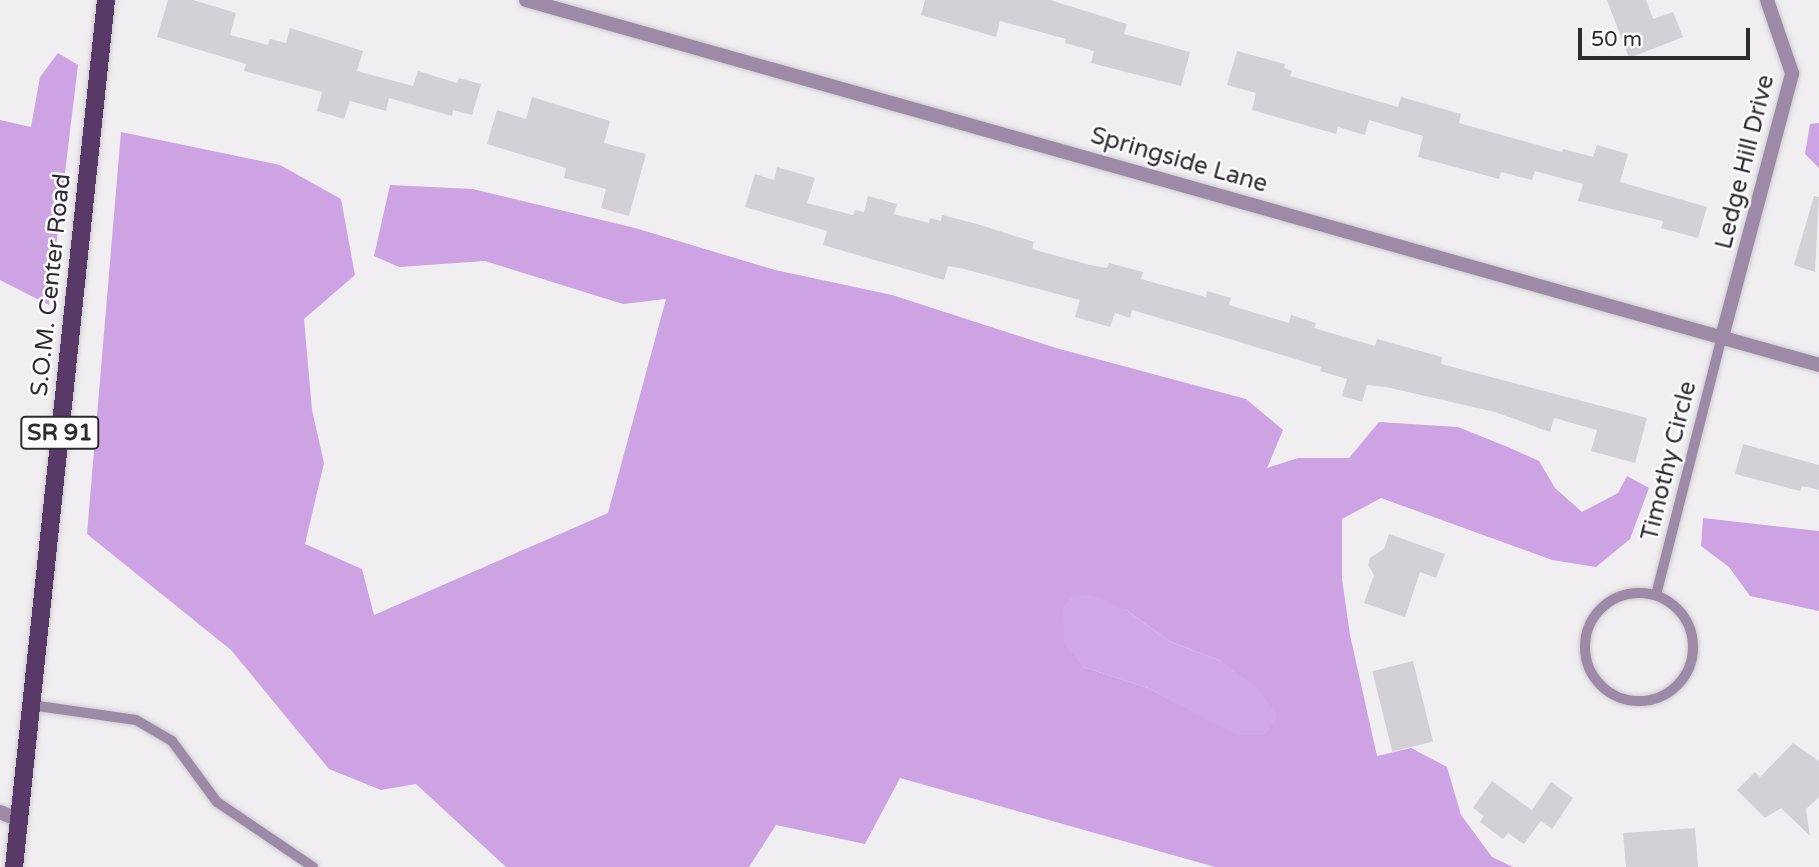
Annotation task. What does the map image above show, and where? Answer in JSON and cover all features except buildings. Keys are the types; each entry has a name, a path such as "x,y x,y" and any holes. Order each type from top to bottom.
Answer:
{"main road":[{"name":"S.O.M. Center Road","path":"14,867 106,0"}],"street":[{"name":"Springside Lane","path":"526,0 1819,365"},
{"name":"Ledge Hill Drive","path":"1722,337 1793,73 1767,0"},
{"path":"0,812 19,820"}],"lane":[{"name":"Timothy Circle","path":"1656,595 1722,337"},
{"path":"1640,592 1656,595 1685,618 1692,635 1691,660 1676,686 1661,696 1624,699 1609,691 1592,672 1585,647 1587,631 1607,603 1640,592"},
{"path":"31,705 136,720 172,741 217,802 313,867"}],"shaded area":[{"path":"58,53 78,65 49,305 0,280 0,120 31,127 40,77"},
{"path":"1819,123 1819,168 1805,154 1810,124"},
{"path":"121,132 280,165 341,199 355,275 304,319 312,410 324,463 305,544 362,569 374,615 608,513 666,299 623,304 485,261 399,267 374,256 390,185 473,189 635,228 775,270 892,295 1056,348 1246,399 1283,430 1267,468 1298,458 1349,458 1379,422 1458,427 1510,448 1539,461 1555,488 1582,512 1618,493 1627,476 1649,488 1630,539 1596,567 1552,560 1381,498 1342,519 1342,579 1350,635 1377,756 1411,748 1447,767 1461,815 1492,857 1513,867 1215,867 900,778 865,844 776,825 749,867 506,867 416,784 381,790 329,769 231,650 87,534","holes":["1125,609 1169,641 1221,661 1237,734 1148,688 1083,667"]},
{"path":"1703,518 1819,531 1819,611 1750,596 1729,567 1701,546"},
{"path":"1091,595 1125,609 1169,641 1221,661 1258,688 1277,716 1265,735 1237,735 1148,688 1083,667 1064,643 1063,607 1072,596"}]}
